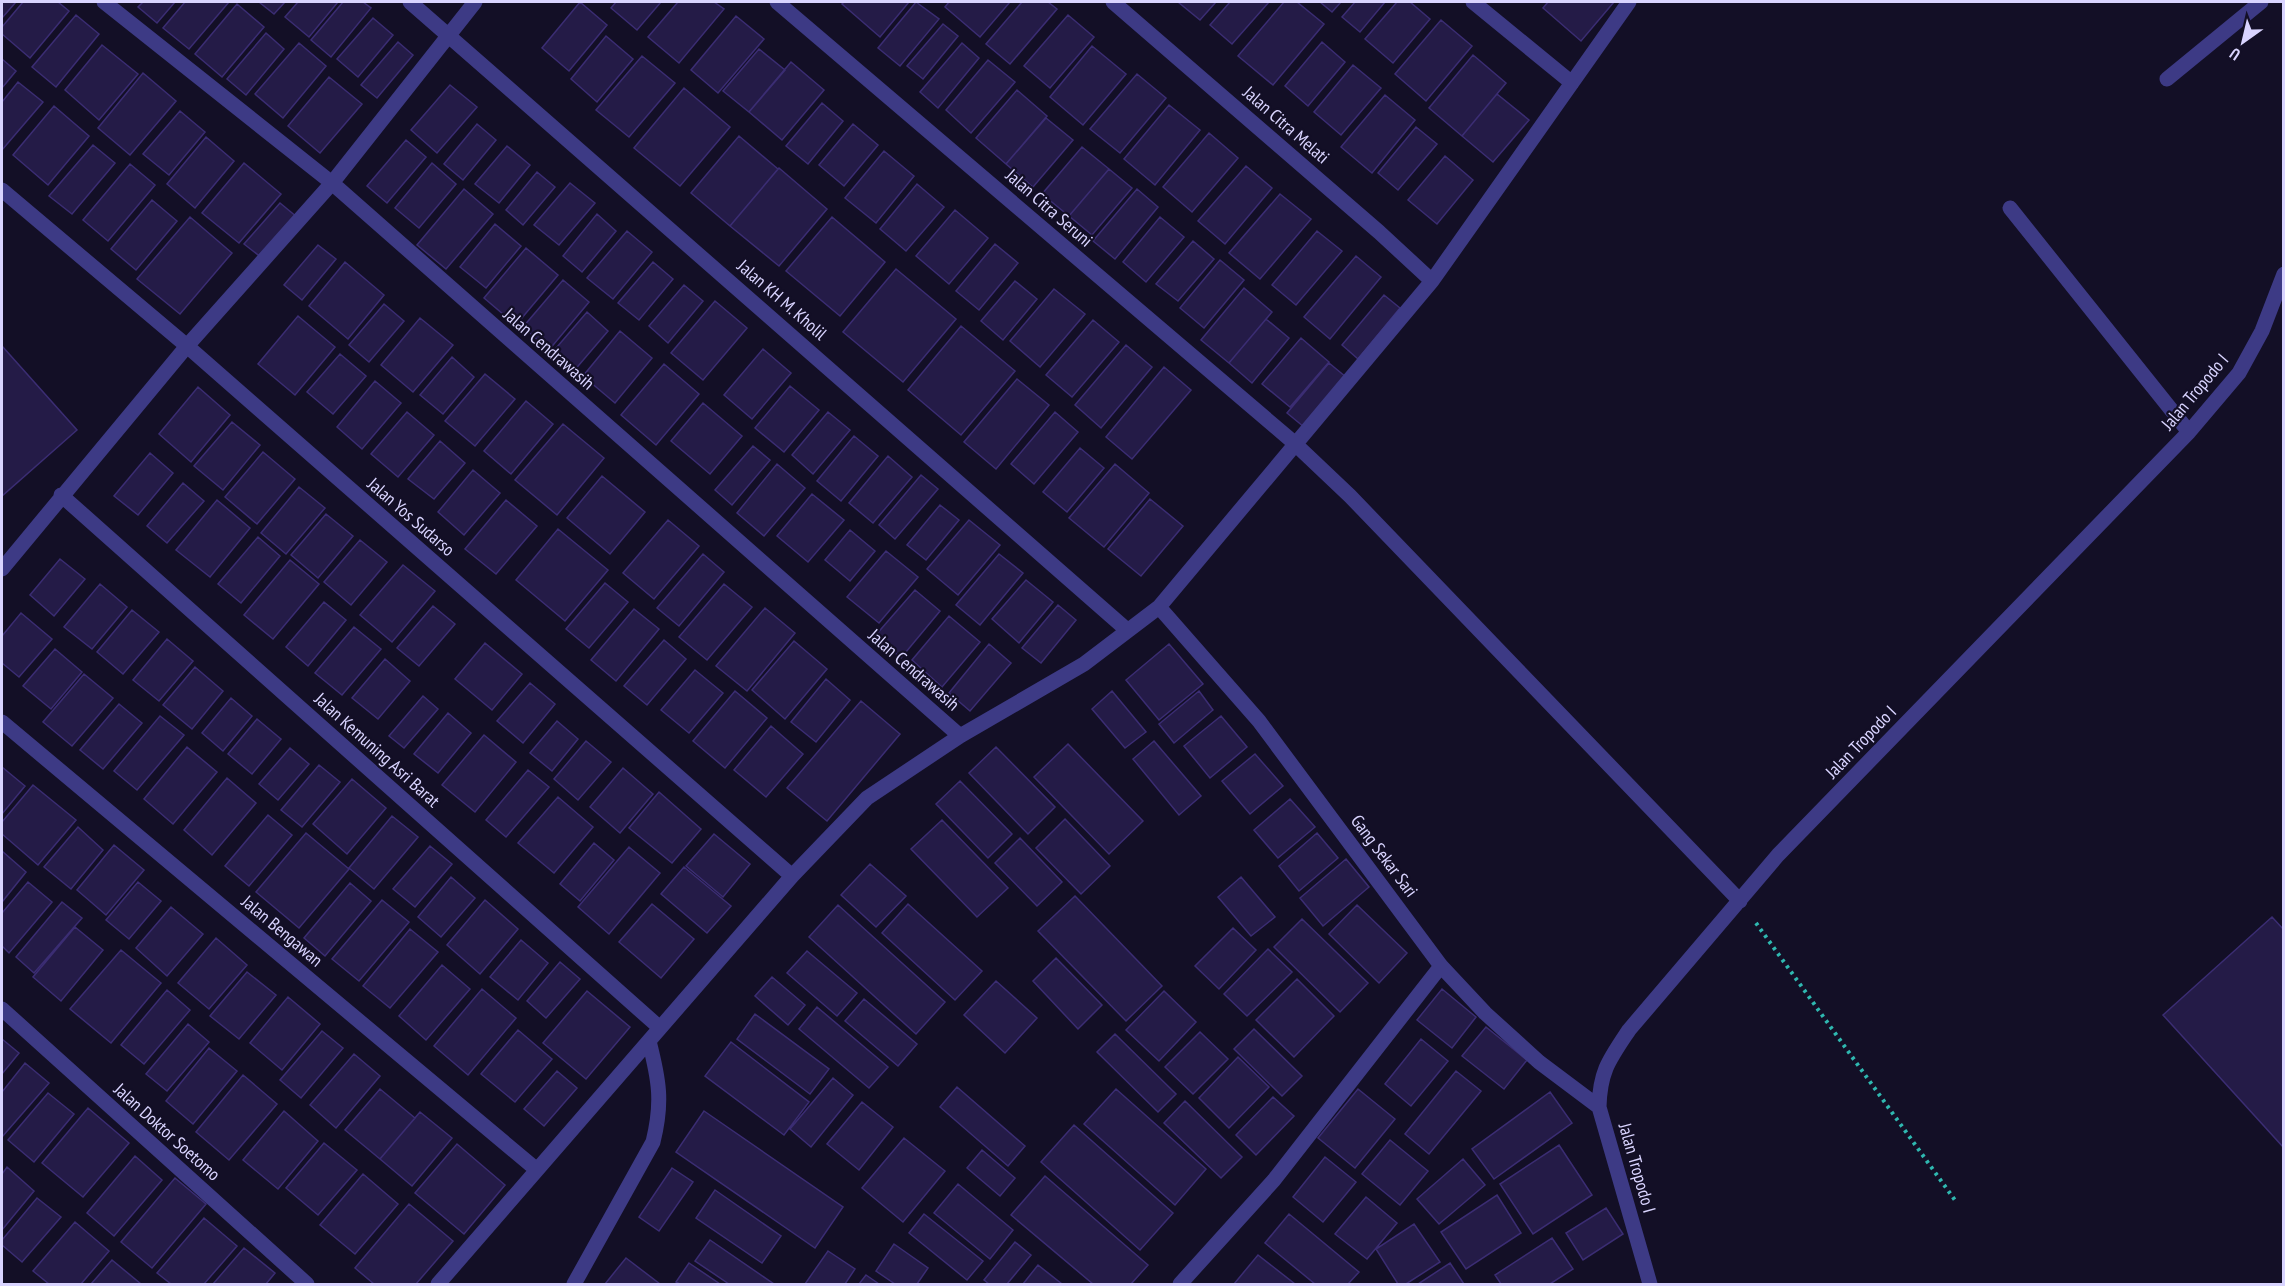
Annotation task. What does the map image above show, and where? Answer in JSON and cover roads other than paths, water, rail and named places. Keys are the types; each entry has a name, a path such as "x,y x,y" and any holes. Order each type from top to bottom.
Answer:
{"street":[{"name":"Jalan Cendrawasih","path":"104,2 332,183 960,736"},
{"name":"Jalan KH M. Kholil","path":"410,2 1127,630"},
{"path":"2,569 67,500 187,346 332,183 475,2"},
{"name":"Jalan Citra Seruni","path":"777,2 1295,444 1350,496 1740,901"},
{"name":"Jalan Citra Melati","path":"1113,2 1379,232 1431,281"},
{"path":"1473,2 1572,83"},
{"path":"438,1284 649,1041 657,1026 792,876 867,798 960,736 1084,664 1159,607 1431,281 1629,2"},
{"path":"2167,79 2261,2"},
{"name":"Jalan Yos Sudarso","path":"2,190 187,346 792,876"},
{"path":"2010,208 2189,432"},
{"name":"Jalan Tropodo I","path":"1650,1284 1599,1107 1600,1082 1612,1055 1629,1030 1778,855 2189,432 2239,372 2262,332 2283,273"},
{"name":"Jalan Kemuning Asri Barat","path":"67,500 657,1026"},
{"name":"Gang Sekar Sari","path":"1159,607 1259,721 1441,966 1485,1013 1539,1062 1599,1107"},
{"name":"Jalan Bengawan","path":"2,722 537,1170"},
{"path":"1180,1284 1274,1180 1441,966"},
{"name":"Jalan Doktor Soetomo","path":"2,1009 307,1284"},
{"path":"574,1284 653,1142 660,1117 661,1091 649,1041"}]}
